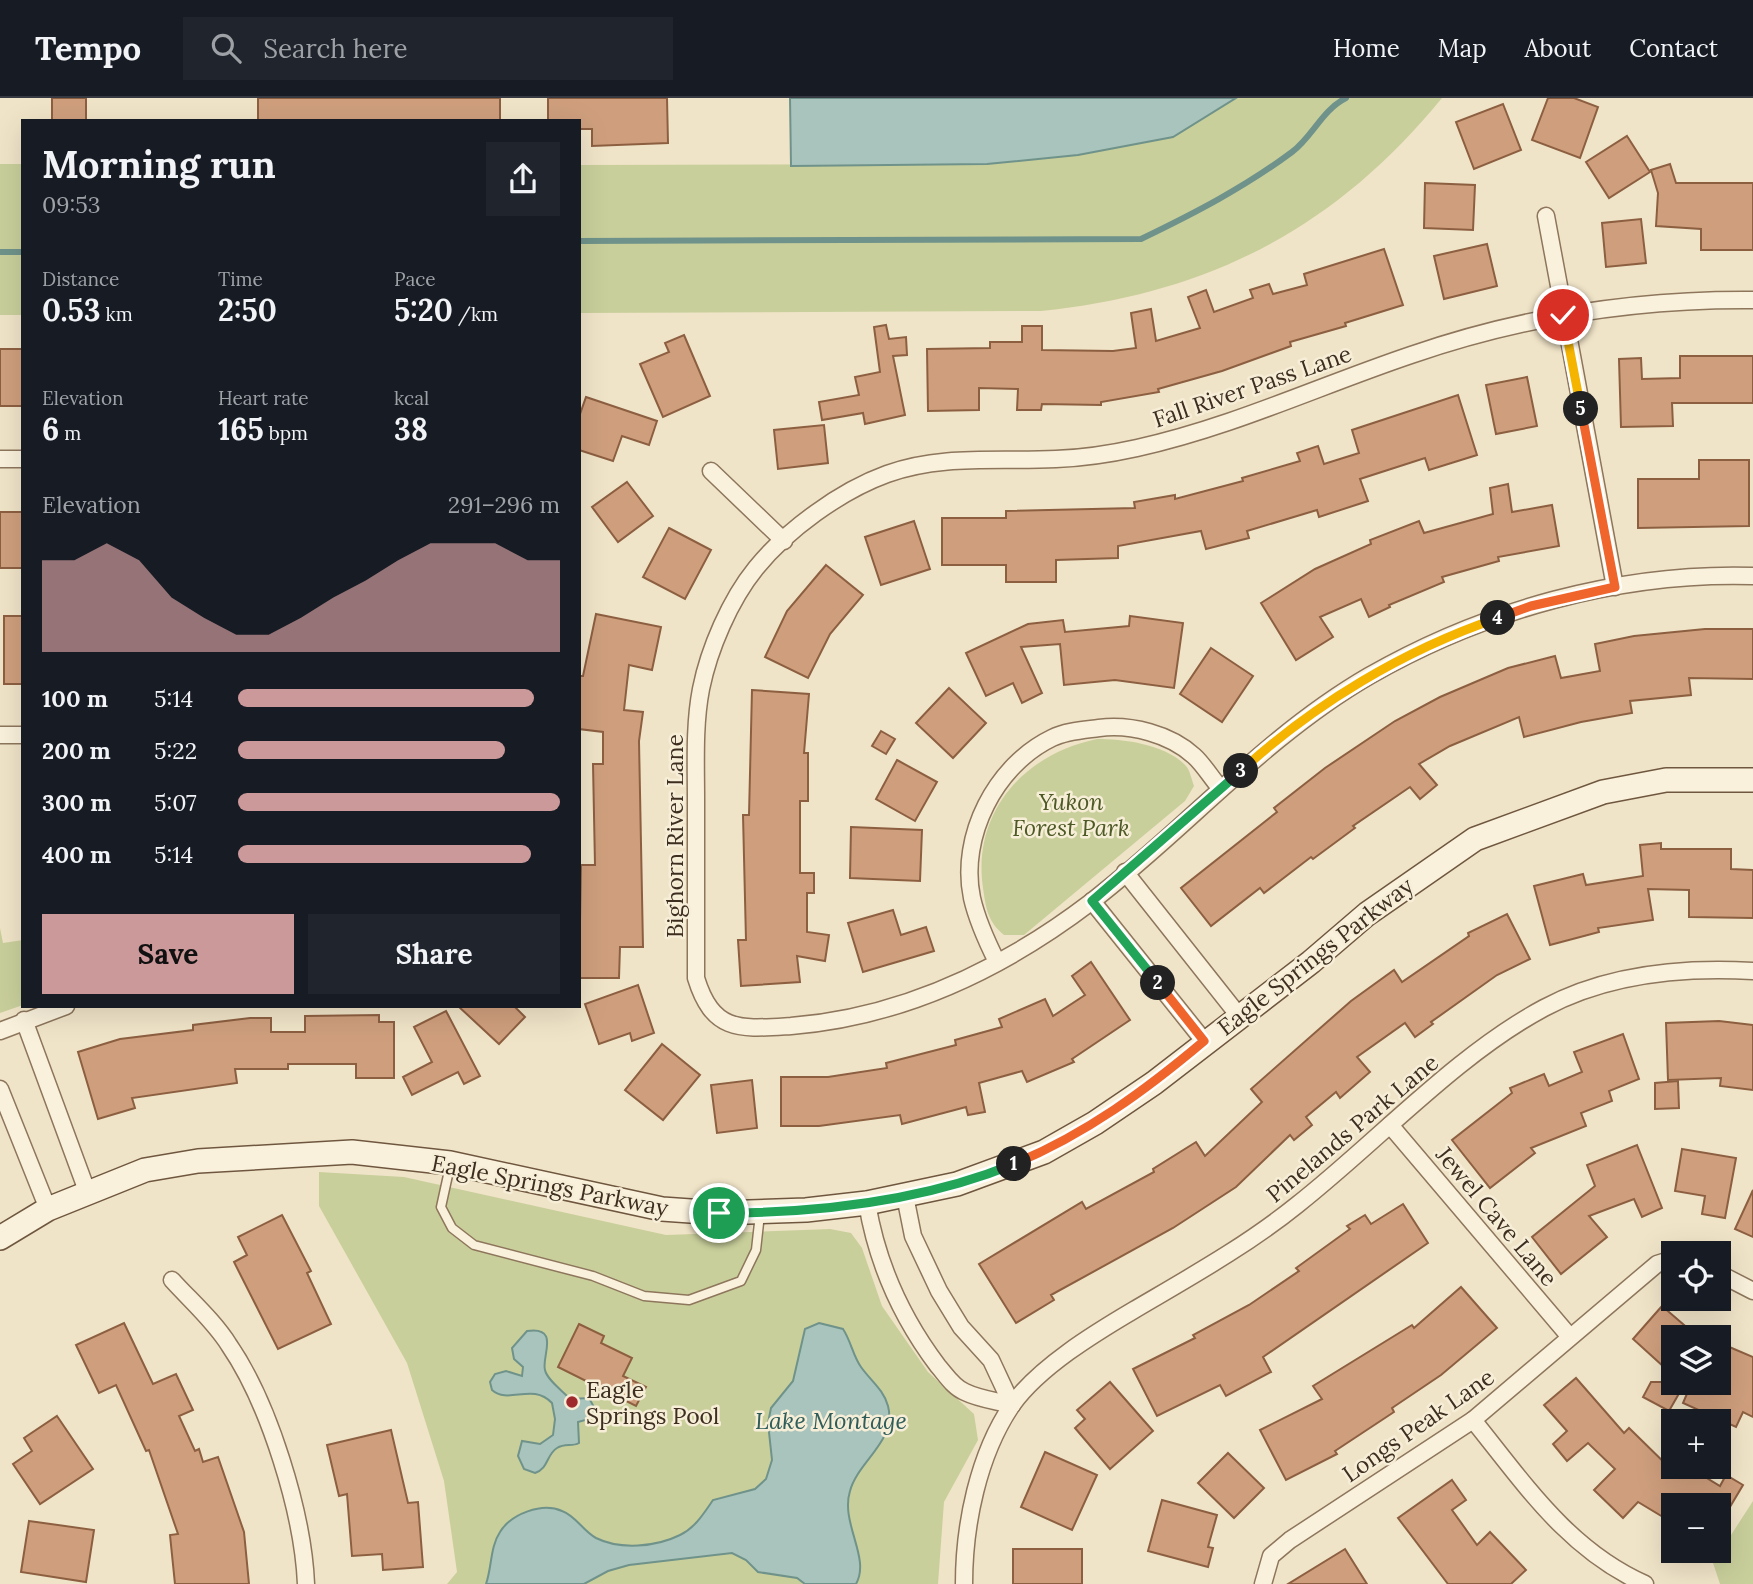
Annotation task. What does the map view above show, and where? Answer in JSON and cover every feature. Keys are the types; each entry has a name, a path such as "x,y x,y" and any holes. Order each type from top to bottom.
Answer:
{"street":[{"path":"1546,216 1615,587"},
{"name":"Fall River Pass Lane","path":"714,648 731,610 756,569 784,541 825,509 888,473 967,459 1055,459 1108,455 1182,438 1412,354 1563,315 1681,301 1753,300"},
{"path":"0,459 21,458"},
{"path":"711,471 784,541"},
{"path":"1221,789 1194,755 1161,737 1135,728 1075,731 1054,737 1032,750 1006,773 978,823 972,846 972,897 985,938 997,962 1036,941 1092,901 1221,789 1275,740 1368,677 1456,632 1531,606 1615,587 1673,579 1753,576"},
{"name":"Bighorn River Lane","path":"714,648 701,688 696,733 696,978 705,1005 719,1019 757,1028 847,1019 945,990 997,962"},
{"path":"0,735 21,735"},
{"name":"Eagle Springs Parkway","path":"0,1238 48,1209 87,1191 145,1170 198,1161 352,1152 450,1163 662,1209 761,1213 867,1203 970,1180 1044,1152 1095,1124 1135,1097 1204,1041 1311,962 1367,914 1475,839 1603,792 1666,780 1753,780"},
{"path":"1125,872 1239,1016"},
{"path":"1092,901 1204,1041"},
{"name":"Pinelands Park Lane","path":"1012,1405 1046,1370 1099,1330 1225,1257 1286,1213 1497,1037 1546,1007 1597,987 1648,974 1713,969 1753,971"},
{"path":"0,1031 60,1008"},
{"path":"24,1020 87,1191"},
{"path":"0,1089 48,1209"},
{"name":"Jewel Cave Lane","path":"1390,1125 1570,1337"},
{"path":"905,1196 913,1236 939,1292 961,1327 991,1360 1012,1405 972,1499 964,1550 964,1584"},
{"path":"867,1203 873,1243 901,1310 927,1351 951,1382 963,1392 1012,1405"},
{"name":"Longs Peak Lane","path":"1263,1582 1270,1556 1290,1540 1473,1420 1661,1263"},
{"path":"172,1280 228,1343 255,1388 295,1515 306,1584"},
{"path":"1731,1280 1753,1291"},
{"path":"1473,1420 1575,1542 1618,1572 1645,1584"}],"lane":[{"path":"450,1163 442,1207 452,1228 474,1245 593,1276 644,1296 690,1300 741,1281 757,1250 761,1213"}],"green space":[{"path":"1236,98 1442,98 1401,144 1358,184 1312,218 1264,247 1213,271 1159,289 1102,302 1041,311 581,313 581,165 987,164 1173,137"},
{"path":"0,164 21,164 21,315 0,315"},
{"name":"Yukon Forest Park","path":"1097,739 1144,744 1167,752 1186,766 1194,786 1185,801 1024,935 1004,935 994,925 989,914 983,888 982,860 986,835 995,811 1026,773 1047,758"},
{"path":"0,928 3,943 21,940 21,1006 0,1013"},
{"path":"319,1172 404,1177 666,1235 830,1229 851,1233 862,1248 882,1306 928,1372 974,1414 978,1440 944,1502 938,1584 447,1584 457,1572 444,1481 407,1363 319,1206"},
{"path":"1753,1501 1753,1584 1720,1584 1713,1563 1731,1563 1731,1535"}],"water":[{"path":"790,98 1236,98 1173,137 1078,155 987,164 791,166"},
{"name":"Lake Montage","path":"819,1323 843,1329 858,1363 880,1390 888,1406 887,1430 854,1480 850,1491 849,1515 860,1563 856,1584 805,1584 797,1578 758,1572 746,1560 732,1553 629,1565 608,1571 584,1584 486,1584 494,1544 500,1532 512,1520 528,1511 545,1508 562,1511 596,1538 616,1544 638,1546 660,1542 685,1532 703,1515 713,1500 755,1489 766,1479 772,1460 768,1423 771,1408 793,1381 805,1329"},
{"name":"Eagle Springs Pool","path":"527,1331 544,1333 547,1338 544,1364 546,1374 552,1381 570,1399 589,1398 595,1409 589,1419 578,1422 579,1443 557,1448 543,1468 535,1473 524,1469 518,1456 522,1441 540,1444 553,1435 555,1419 552,1403 537,1394 499,1394 492,1390 490,1382 495,1374 506,1371 522,1376 523,1367 514,1359 512,1348"}],"building":[{"path":"52,98 86,98 86,119 52,119"},
{"path":"258,98 500,98 500,119 258,119"},
{"path":"548,98 667,98 668,143 592,146 592,129 581,129 581,119 548,119"},
{"path":"1548,98 1574,98 1598,107 1580,158 1532,140"},
{"path":"1503,104 1521,150 1474,169 1456,122"},
{"path":"1627,136 1650,172 1609,198 1586,162"},
{"path":"1670,164 1676,183 1753,183 1753,250 1701,250 1701,229 1656,226 1658,193 1651,170"},
{"path":"1425,183 1475,185 1473,230 1424,228"},
{"path":"1641,219 1646,263 1606,267 1602,223"},
{"path":"1487,244 1497,286 1444,299 1434,256"},
{"path":"1384,249 1403,305 1345,323 1346,326 1290,342 1291,346 1222,371 1158,389 1159,392 1101,402 1101,405 1042,404 1041,410 1017,410 1018,389 979,388 979,410 928,411 927,349 990,348 990,342 1022,342 1022,326 1042,326 1042,350 1113,351 1136,348 1131,313 1151,309 1156,341 1200,328 1188,297 1206,290 1214,312 1253,298 1250,290 1269,284 1273,294 1307,285 1304,274"},
{"path":"886,325 889,339 906,337 907,355 893,356 905,415 865,424 863,413 822,420 819,402 859,395 855,377 880,372 874,327"},
{"path":"684,335 710,396 663,417 640,364 669,352 665,343"},
{"path":"0,349 21,349 21,406 0,406"},
{"path":"1680,356 1753,356 1753,403 1672,403 1673,426 1621,427 1619,359 1641,358 1642,379 1680,378"},
{"path":"1527,377 1537,426 1496,434 1486,385"},
{"path":"1458,395 1477,455 1429,470 1425,458 1360,479 1368,501 1319,517 1317,510 1247,531 1249,538 1206,549 1201,531 1118,546 1118,558 1056,560 1056,582 1006,582 1006,565 942,565 942,518 1006,518 1006,511 1135,508 1134,502 1175,495 1175,499 1243,481 1242,478 1300,461 1297,453 1318,446 1324,464 1359,453 1352,430"},
{"path":"586,397 657,421 649,445 622,436 613,461 581,451 581,411"},
{"path":"824,425 828,463 778,469 774,430"},
{"path":"1699,460 1749,460 1749,526 1638,528 1638,479 1699,479"},
{"path":"627,482 653,516 618,542 592,507"},
{"path":"1508,484 1512,512 1552,505 1559,546 1498,557 1499,561 1442,577 1444,582 1389,605 1390,607 1369,617 1361,599 1320,617 1333,637 1296,660 1261,603 1315,569 1371,544 1370,540 1419,521 1424,533 1493,514 1490,488"},
{"path":"0,512 21,512 21,568 0,568"},
{"path":"914,521 930,569 881,585 865,537"},
{"path":"669,528 711,550 685,599 643,577"},
{"path":"826,565 863,595 830,634 808,678 765,657 787,611"},
{"path":"596,614 661,627 652,670 629,665 624,710 643,712 639,741 643,947 620,947 619,978 581,978 581,865 595,865 593,764 603,764 603,732 581,729 583,676"},
{"path":"4,616 21,616 21,684 4,684"},
{"path":"1130,616 1183,623 1174,688 1115,680 1064,685 1060,644 1021,647 1042,693 1022,703 1013,683 986,696 966,653 1028,624 1063,620 1065,632 1129,626"},
{"path":"1705,629 1753,629 1753,679 1689,678 1691,695 1630,701 1632,713 1581,722 1524,737 1519,717 1450,746 1419,764 1437,785 1420,799 1410,787 1353,826 1355,828 1313,859 1311,857 1264,893 1260,888 1211,926 1181,888 1277,812 1274,808 1325,768 1395,721 1440,697 1508,668 1555,656 1561,678 1600,671 1595,644 1634,636"},
{"path":"1211,648 1253,676 1222,722 1180,694"},
{"path":"949,688 986,723 953,758 916,723"},
{"path":"752,690 809,694 804,753 808,753 808,801 800,801 800,873 814,873 814,893 807,893 807,932 829,935 825,961 797,956 800,982 741,986 738,940 746,940 743,815 749,815"},
{"path":"881,731 895,739 886,754 872,746"},
{"path":"897,760 937,782 915,821 876,799"},
{"path":"851,827 922,830 920,881 850,878"},
{"path":"1661,843 1661,849 1731,849 1731,869 1753,870 1753,918 1689,917 1689,890 1648,889 1653,920 1598,928 1599,932 1550,945 1534,886 1583,874 1586,885 1643,876 1640,845"},
{"path":"893,910 901,935 926,927 934,951 863,972 848,923"},
{"path":"1507,914 1530,959 1497,975 1431,1022 1433,1024 1415,1037 1405,1023 1357,1057 1370,1072 1340,1098 1336,1092 1306,1117 1312,1125 1294,1140 1290,1135 1236,1187 1173,1228 1051,1295 1054,1300 1016,1323 979,1264 1082,1202 1086,1209 1154,1172 1153,1169 1196,1142 1205,1156 1262,1102 1251,1089 1351,1001 1394,970 1402,982 1469,936 1468,933"},
{"path":"1091,962 1130,1020 1072,1059 1074,1062 1027,1082 1022,1071 979,1083 985,1112 968,1115 966,1107 902,1124 900,1115 819,1126 781,1126 781,1077 828,1077 887,1068 886,1063 956,1045 955,1040 1002,1027 999,1019 1045,999 1053,1016 1085,995 1072,976"},
{"path":"638,985 654,1033 632,1041 630,1033 599,1044 585,1004"},
{"path":"460,1008 516,1008 525,1017 499,1044"},
{"path":"446,1011 480,1076 464,1084 458,1072 412,1095 403,1077 432,1062 414,1027"},
{"path":"379,1015 379,1022 394,1022 394,1078 356,1078 356,1064 288,1064 288,1069 235,1069 237,1083 132,1098 135,1108 98,1119 78,1052 120,1039 193,1030 193,1025 271,1018 271,1032 305,1032 305,1016"},
{"path":"1719,1021 1753,1025 1753,1090 1720,1086 1721,1078 1668,1080 1666,1023"},
{"path":"1623,1034 1639,1079 1609,1091 1612,1101 1581,1113 1586,1126 1531,1148 1535,1153 1490,1188 1452,1140 1512,1093 1510,1088 1544,1074 1549,1086 1582,1072 1574,1052"},
{"path":"662,1044 700,1075 663,1120 625,1090"},
{"path":"752,1080 757,1128 717,1133 711,1085"},
{"path":"1678,1081 1679,1108 1655,1109 1655,1083"},
{"path":"1637,1145 1662,1208 1642,1217 1634,1199 1589,1216 1607,1237 1561,1274 1532,1237 1595,1186 1587,1165"},
{"path":"1682,1149 1736,1158 1725,1218 1702,1214 1705,1196 1675,1191"},
{"path":"1753,1190 1753,1237 1735,1229"},
{"path":"1403,1204 1428,1243 1263,1357 1271,1372 1226,1396 1220,1385 1157,1416 1133,1369 1195,1338 1193,1335 1249,1305 1299,1271 1296,1268 1350,1229 1347,1226 1365,1215 1371,1224"},
{"path":"282,1215 311,1271 307,1273 331,1324 278,1349 234,1262 247,1255 238,1237"},
{"path":"1461,1287 1497,1328 1441,1375 1392,1408 1394,1412 1335,1451 1337,1454 1286,1480 1260,1430 1322,1399 1313,1386 1412,1325 1414,1328"},
{"path":"1661,1307 1661,1311 1668,1311 1684,1325 1661,1325 1661,1364 1633,1339"},
{"path":"124,1323 153,1384 176,1374 193,1410 179,1416 195,1451 199,1449 203,1462 218,1457 244,1532 249,1584 175,1584 170,1535 178,1534 149,1450 146,1451 116,1385 99,1393 76,1345"},
{"path":"579,1324 604,1336 601,1343 632,1358 623,1376 646,1387 636,1406 558,1367"},
{"path":"1731,1348 1753,1357 1753,1417 1743,1412 1736,1427 1731,1425 1731,1409 1696,1409 1683,1403 1686,1395 1731,1395"},
{"path":"1576,1378 1624,1433 1629,1428 1661,1459 1661,1479 1708,1479 1720,1486 1724,1479 1731,1478 1743,1485 1731,1505 1731,1493 1661,1493 1661,1516 1638,1502 1623,1518 1594,1490 1615,1469 1588,1443 1567,1461 1553,1444 1567,1431 1544,1405"},
{"path":"1110,1382 1153,1431 1110,1469 1075,1428 1085,1419 1077,1410"},
{"path":"1651,1382 1661,1382 1661,1395 1678,1395 1670,1409 1643,1397"},
{"path":"57,1416 93,1469 40,1504 13,1464 32,1451 24,1438"},
{"path":"391,1430 408,1503 418,1502 423,1567 383,1570 382,1554 352,1556 347,1494 339,1496 327,1445"},
{"path":"1045,1452 1097,1475 1072,1530 1021,1507"},
{"path":"1228,1453 1264,1488 1234,1518 1198,1483"},
{"path":"1452,1480 1466,1500 1452,1510 1477,1545 1490,1532 1526,1570 1511,1584 1448,1584 1398,1518"},
{"path":"1162,1500 1217,1515 1208,1547 1213,1548 1208,1567 1148,1551"},
{"path":"29,1521 94,1530 86,1582 21,1572"},
{"path":"1013,1549 1082,1549 1082,1584 1013,1584"},
{"path":"1345,1549 1367,1584 1288,1584"}],"waterway":[{"path":"581,241 1141,239 1219,199 1274,165 1299,146 1330,109 1346,98"},
{"path":"0,252 21,252"}],"place":[{"name":"Eagle Springs Pool","path":"572,1402"}],"route":[{"path":"719,1213 806,1210 867,1203 957,1184 995,1172 1044,1152 1095,1124 1154,1083 1204,1041 1092,901 1275,740 1368,677 1456,632 1531,606 1615,587 1563,315"}]}
